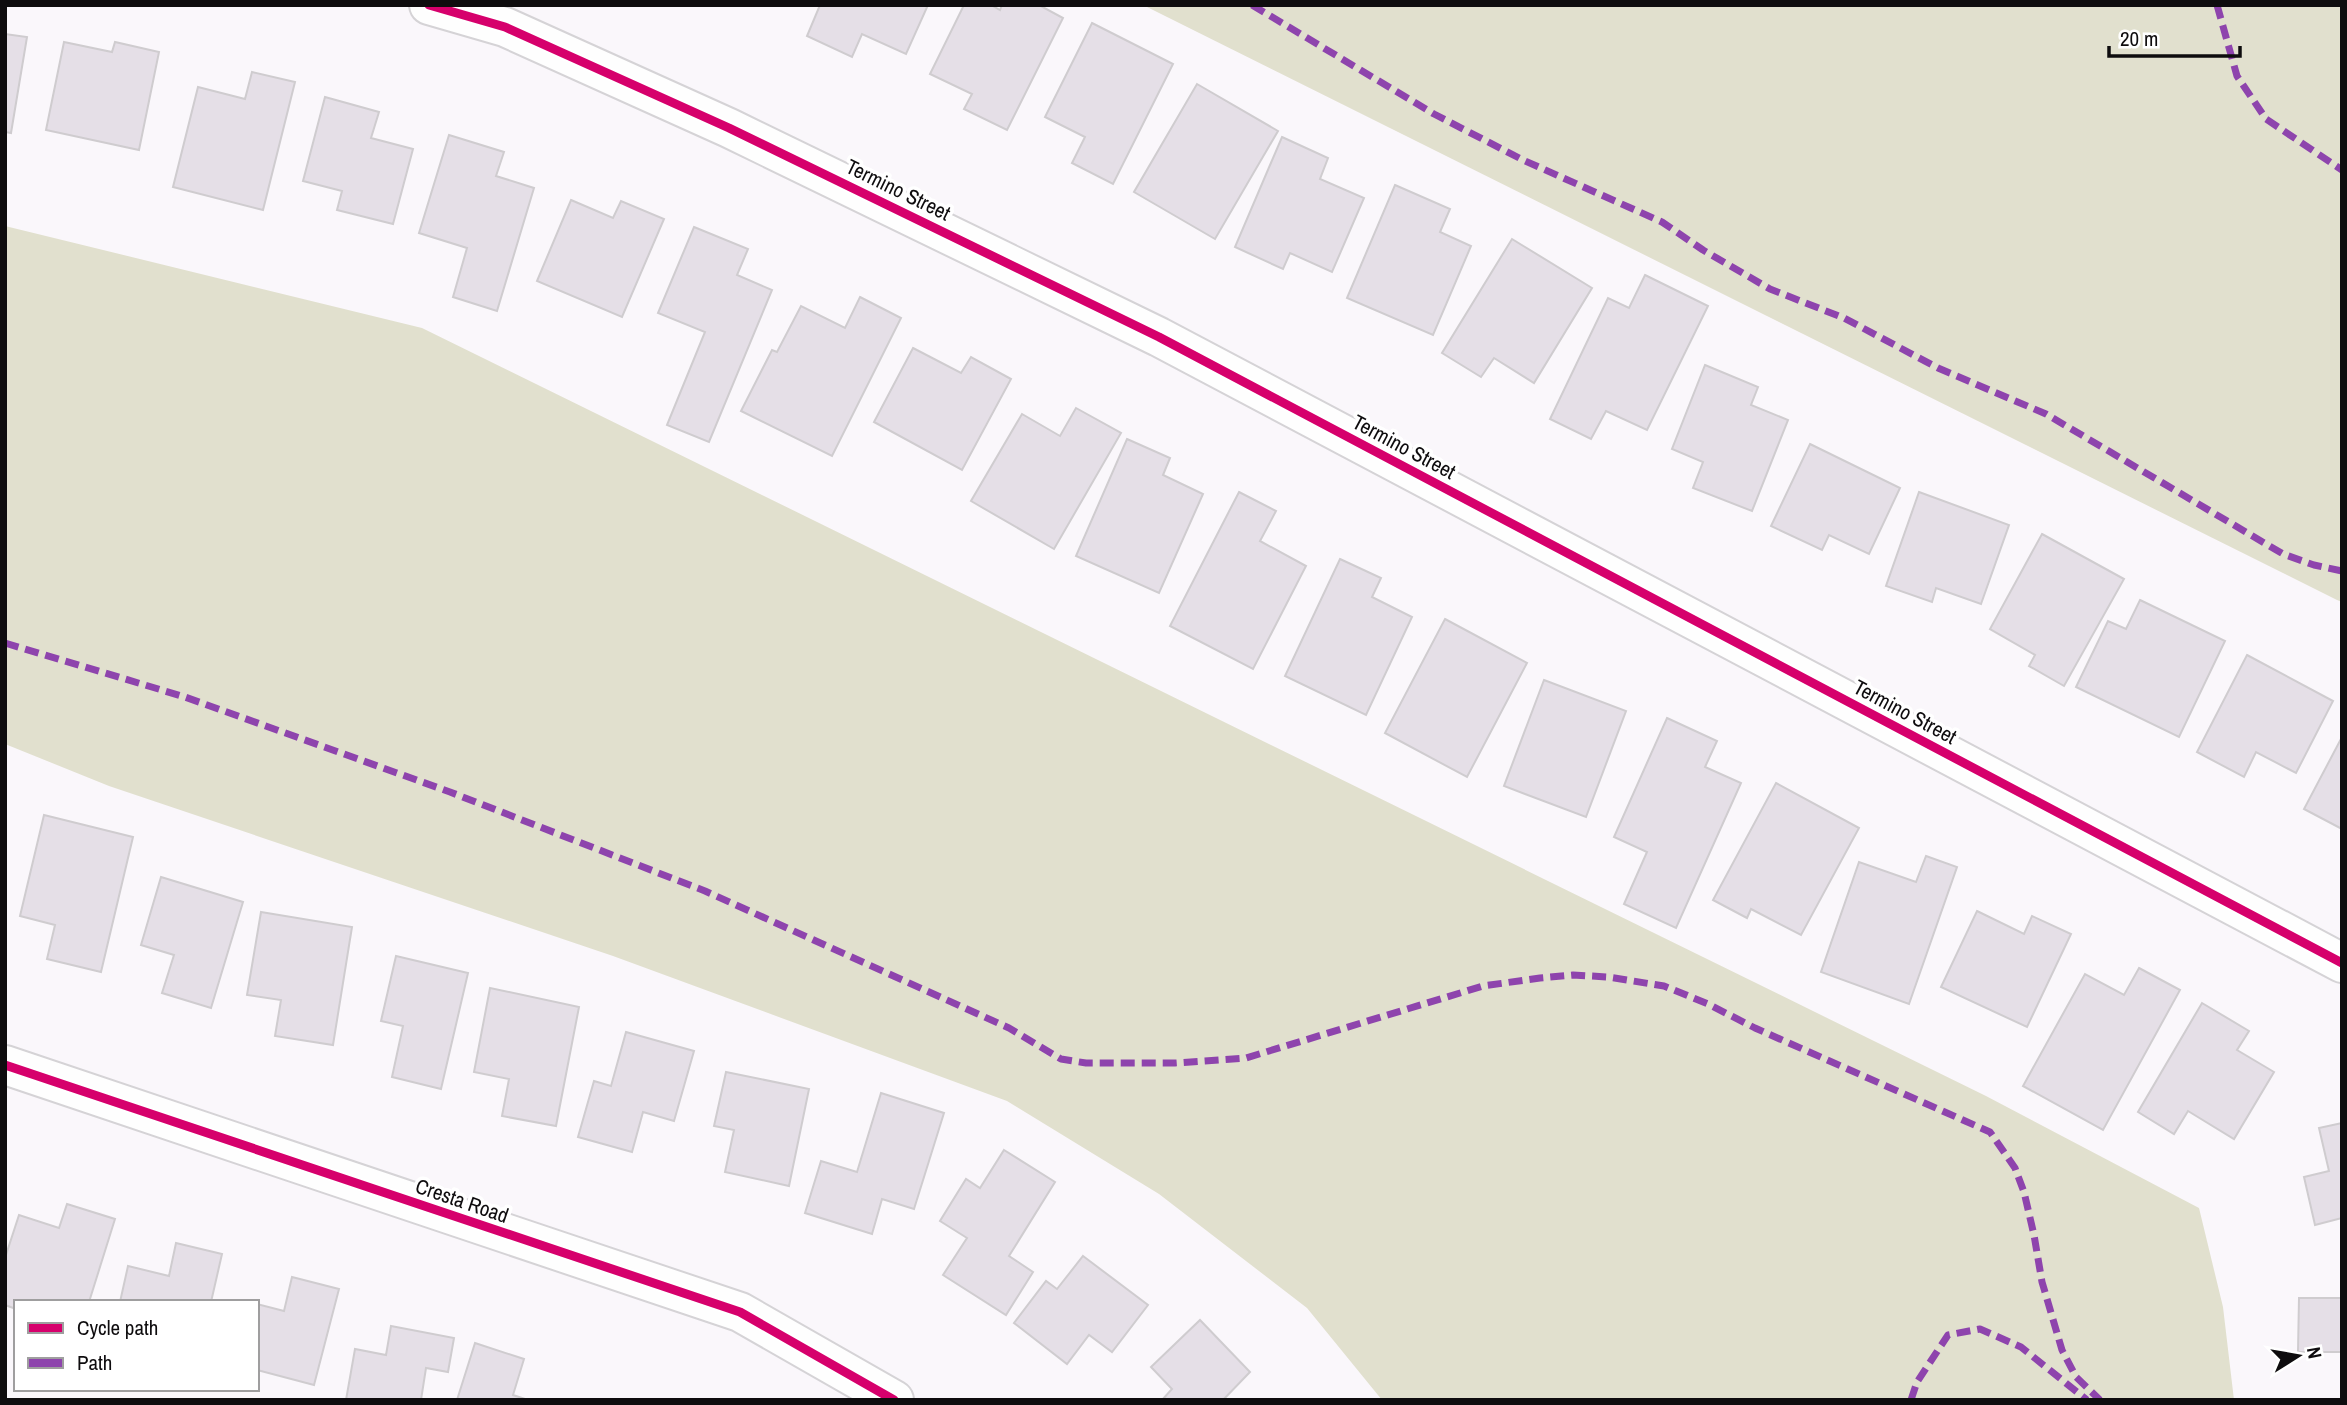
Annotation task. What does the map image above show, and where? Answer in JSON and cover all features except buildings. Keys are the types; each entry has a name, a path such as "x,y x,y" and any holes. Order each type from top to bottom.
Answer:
{"street":[{"name":"Termino Street","path":"429,5 505,27 729,128 1159,337 2342,963"},
{"name":"Cresta Road","path":"5,1065 740,1312 894,1400"}],"green space":[{"path":"1143,5 2342,5 2342,602 2337,600"},
{"path":"5,226 422,328 1986,1096 2199,1208 2223,1307 2234,1400 1382,1400 1307,1308 1159,1194 1007,1101 613,956 109,786 5,744"}],"marked path":[{"path":"1252,5 1434,114 1523,160 1662,222 1703,250 1770,289 1844,318 1938,368 2046,414 2283,554 2342,571"},
{"path":"2217,5 2237,76 2266,119 2342,170"},
{"path":"5,643 185,697 450,792 705,891 1009,1028 1061,1059 1086,1063 1175,1063 1246,1058 1483,986 1540,978 1573,975 1608,977 1664,986 1990,1132 2015,1168 2024,1192 2042,1282 2062,1350 2076,1377 2100,1400"},
{"path":"1911,1400 1917,1382 1948,1335 1980,1329 2021,1347 2087,1400"}],"cycle path":[{"path":"429,5 505,27 729,128 1159,337 2342,963"},
{"path":"5,1065 740,1312 894,1400"}]}
